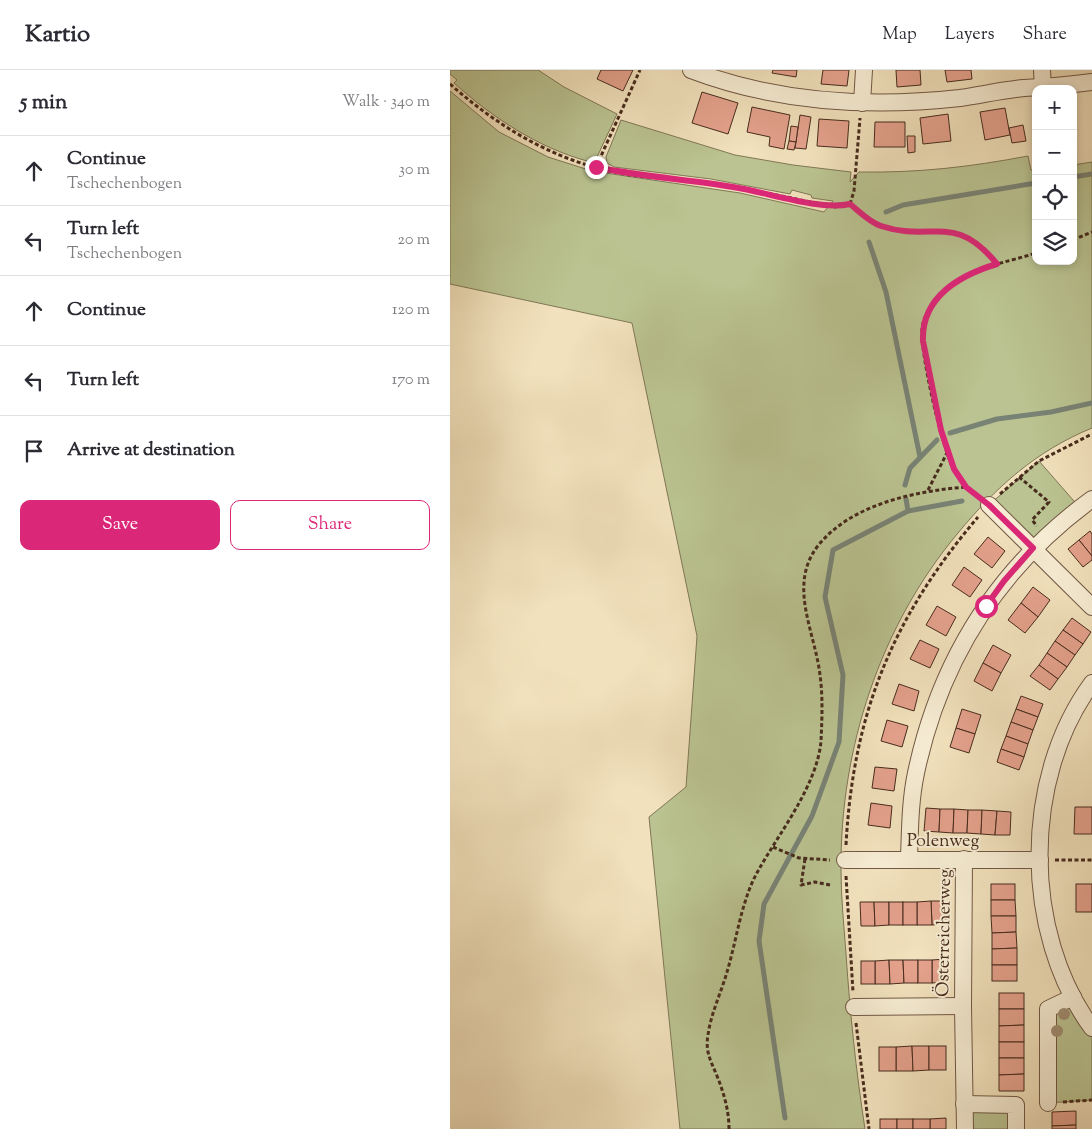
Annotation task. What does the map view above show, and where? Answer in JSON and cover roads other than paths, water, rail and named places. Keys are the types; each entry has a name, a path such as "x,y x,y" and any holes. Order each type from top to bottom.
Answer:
{"street":[{"path":"691,70 766,92 805,99 862,103 886,104 960,98 1032,88"},
{"path":"862,103 864,70"},
{"path":"1042,70 1043,85"},
{"path":"1071,85 1092,82"},
{"path":"909,859 916,774 926,732 953,663 986,606 1004,581 1033,548 1092,498"},
{"path":"989,505 1092,607"},
{"path":"1092,683 1072,713 1049,771 1043,806 1040,860 1046,917 1055,951 1073,997 1092,1028"},
{"name":"Polenweg","path":"845,860 1040,860"},
{"name":"Österreicherweg","path":"964,860 962,1006 965,1129"},
{"path":"1048,1103 1048,1010 1073,997"},
{"name":"Österreicherweg","path":"854,1007 962,1006"},
{"path":"964,1104 1016,1105 1016,1129"}],"waterway":[{"path":"1077,176 1092,174"},
{"path":"886,212 903,205 1032,184"},
{"path":"869,242 886,292 920,457"},
{"path":"950,433 997,419 1051,412 1092,403"},
{"path":"905,485 910,468 937,440"},
{"path":"906,499 908,511"},
{"path":"785,1118 759,941 764,904 812,816 839,742 843,675 825,597 833,550 908,511 962,501"}]}
